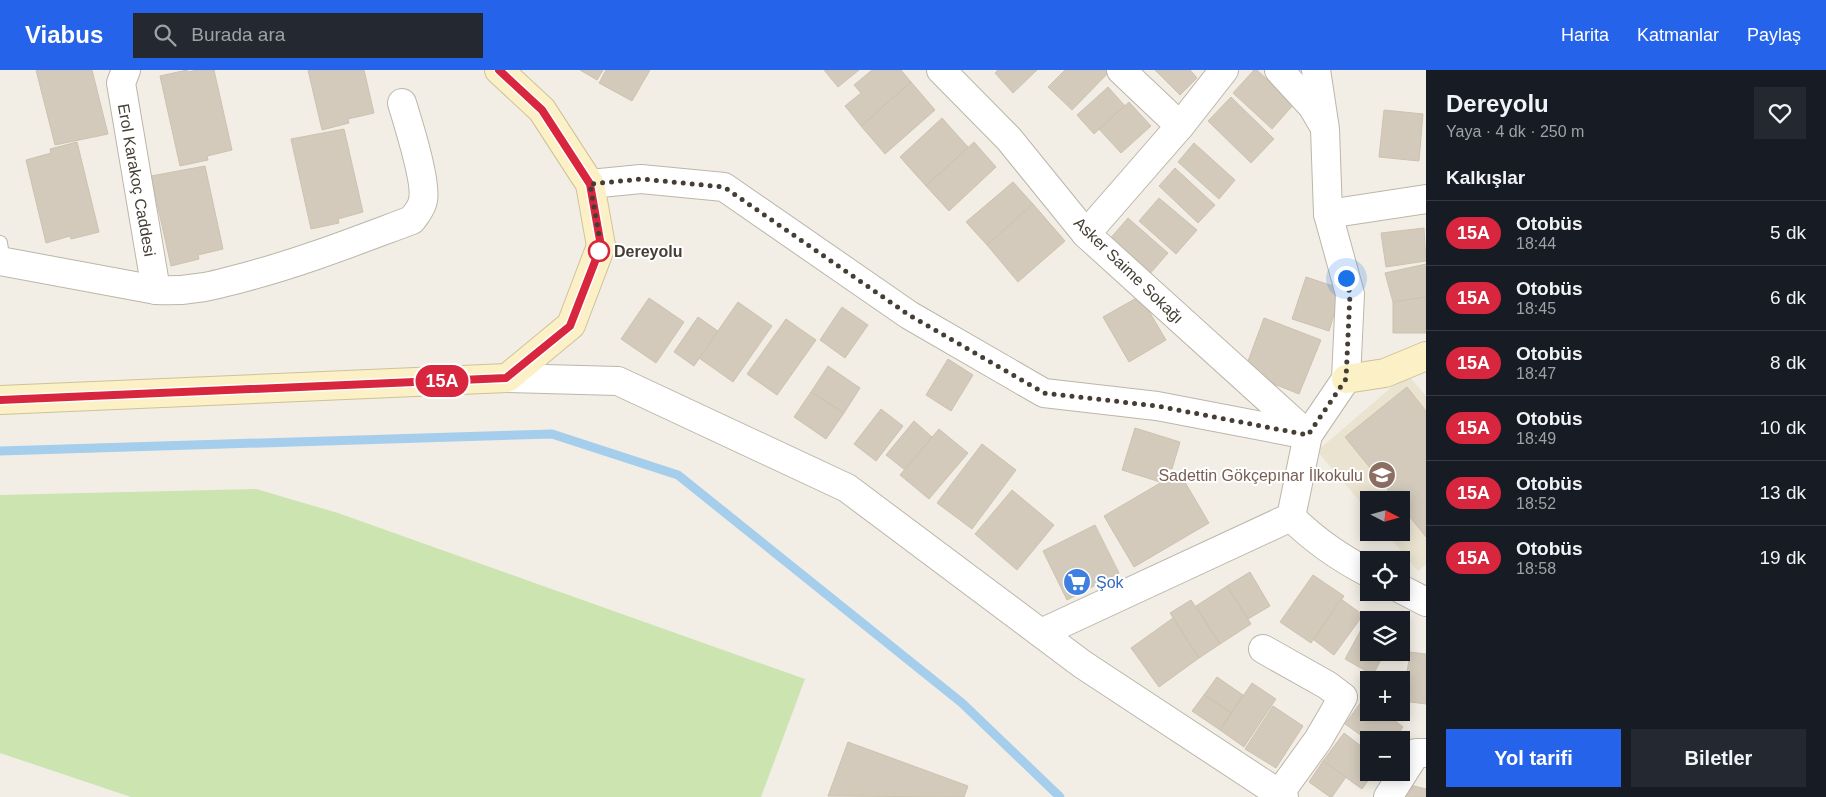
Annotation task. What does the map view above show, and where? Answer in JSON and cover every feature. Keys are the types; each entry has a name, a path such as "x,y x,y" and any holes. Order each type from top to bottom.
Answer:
{"street":[{"name":"Erol Karakoç Caddesi","path":"126,70 121,83 156,290"},
{"path":"499,70 542,110 590,184 601,246 570,326 506,378"},
{"name":"Asker Saime Sokağı","path":"941,70 1009,139 1086,234 1308,435"},
{"path":"1121,70 1180,126"},
{"path":"1086,234 1180,126 1224,70"},
{"path":"1279,70 1312,106 1325,129"},
{"path":"1290,517 1308,435 1346,379 1350,294 1328,214 1325,129 1316,70"},
{"path":"1,255 156,290 178,292 200,289 288,266 412,220 423,200 424,186 402,103"},
{"path":"590,184 641,179 724,187 909,315 1044,393 1157,406 1308,435"},
{"path":"1328,214 1426,199"},
{"path":"1346,379 1385,373 1426,356"},
{"path":"0,400 506,378 618,381 847,488 1090,669 1282,795 1343,697 1327,685 1263,649"},
{"path":"1041,633 1290,517"},
{"path":"1290,517 1311,537 1360,568"},
{"path":"1410,594 1426,602"},
{"path":"1388,797 1416,753 1426,753"}],"shaded area":[{"name":"Sadettin Gökçepınar İlkokulu","path":"1407,374 1426,396 1426,564 1418,571 1410,562 1410,551 1401,551 1393,541 1410,541 1410,491 1360,491 1360,501 1317,451"}],"green space":[{"path":"256,489 338,513 805,679 761,797 131,797 0,753 0,495"}],"building":[{"path":"36,70 92,70 108,134 55,145"},
{"path":"187,70 188,72 214,70 232,150 207,156 208,160 180,166 160,76"},
{"path":"308,70 364,70 374,113 348,119 349,123 322,130"},
{"path":"580,70 603,70 597,80"},
{"path":"606,70 650,70 632,101 599,83"},
{"path":"824,70 859,70 838,87"},
{"path":"872,70 901,70 911,82 861,126 845,106 861,93 854,85"},
{"path":"998,70 1037,70 1013,93 995,73"},
{"path":"1065,70 1111,70 1072,110 1048,87"},
{"path":"1155,70 1190,70 1197,78 1180,95"},
{"path":"1254,70 1257,70 1294,104 1272,129 1233,93"},
{"path":"911,82 935,110 885,154 861,126"},
{"path":"1108,87 1125,106 1094,134 1077,115"},
{"path":"1231,97 1274,139 1251,163 1208,121"},
{"path":"1129,102 1151,126 1121,153 1099,129"},
{"path":"1384,110 1423,114 1419,161 1379,157"},
{"path":"942,118 968,147 926,186 900,157"},
{"path":"344,129 363,212 338,219 339,223 311,229 291,139"},
{"path":"77,142 99,232 71,239 70,236 46,243 26,160 51,153 50,149"},
{"path":"974,142 996,167 949,211 926,186"},
{"path":"1194,143 1235,180 1219,199 1178,162"},
{"path":"205,166 223,249 198,255 199,259 171,266 151,176"},
{"path":"1175,168 1215,205 1198,223 1159,186"},
{"path":"1013,182 1033,204 987,245 966,222"},
{"path":"1159,198 1197,230 1176,254 1139,221"},
{"path":"1033,204 1065,241 1018,282 987,245"},
{"path":"1128,218 1168,253 1148,276 1108,241"},
{"path":"1424,228 1426,261 1386,267 1381,233"},
{"path":"1426,264 1426,297 1393,302 1385,273"},
{"path":"1306,277 1342,289 1329,331 1292,319"},
{"path":"1140,296 1166,340 1129,362 1103,317"},
{"path":"1426,297 1426,333 1393,333 1393,302"},
{"path":"649,298 684,322 656,363 621,339"},
{"path":"738,302 772,326 733,382 699,358"},
{"path":"842,307 868,325 845,358 820,340"},
{"path":"698,317 718,331 694,366 674,352"},
{"path":"1264,318 1321,340 1299,394 1244,372"},
{"path":"786,319 816,340 777,395 747,374"},
{"path":"948,359 973,375 951,411 926,395"},
{"path":"828,366 860,388 844,413 811,392"},
{"path":"1407,387 1426,411 1426,537 1410,517 1410,491 1389,491 1345,437"},
{"path":"811,392 844,413 826,439 794,417"},
{"path":"881,409 903,426 876,461 854,444"},
{"path":"914,421 932,437 905,470 886,455"},
{"path":"1135,428 1180,442 1172,469 1165,467 1160,482 1122,470"},
{"path":"939,429 968,453 929,499 900,475"},
{"path":"982,444 1016,470 972,529 937,503"},
{"path":"1179,472 1209,523 1134,567 1104,516"},
{"path":"1012,490 1054,525 1017,570 975,534"},
{"path":"1095,525 1119,573 1067,600 1043,551"},
{"path":"1250,572 1270,606 1248,619 1227,586"},
{"path":"1313,575 1344,596 1311,643 1280,622"},
{"path":"1227,586 1251,624 1220,644 1196,606"},
{"path":"1341,599 1360,613 1360,619 1334,655 1314,640"},
{"path":"1191,600 1220,644 1199,658 1170,613"},
{"path":"1173,618 1199,658 1159,687 1131,648"},
{"path":"1360,632 1360,661 1380,661 1375,671 1366,671 1345,659"},
{"path":"1410,652 1426,654 1426,704 1410,702 1410,671 1407,671"},
{"path":"1217,677 1243,695 1231,713 1204,695"},
{"path":"1252,683 1276,699 1244,747 1220,730"},
{"path":"1204,695 1231,713 1220,730 1192,711"},
{"path":"1360,703 1360,721 1395,721 1403,727 1400,731 1360,731 1360,735 1345,724"},
{"path":"1273,706 1303,726 1276,768 1245,749"},
{"path":"1344,733 1360,745 1360,781 1368,781 1362,789 1323,761"},
{"path":"848,742 968,786 964,797 828,796"},
{"path":"1323,761 1346,777 1332,797 1309,782"},
{"path":"1406,784 1426,789 1426,797 1403,797"}],"waterway":[{"path":"0,451 552,434 678,475 962,703 1060,797"}],"bus line":[{"name":"15A","path":"0,400 506,378 570,326 601,246 590,184 542,110 499,70"}],"place":[{"name":"Dereyolu","path":"599,251"},
{"name":"Sadettin Gökçepınar İlkokulu","path":"1382,475"},
{"name":"Şok","path":"1077,582"}],"route":[{"path":"599,251 601,246 590,184 641,179 724,187 909,315 1044,393 1157,406 1308,435 1346,379 1350,294 1346,278"}]}
